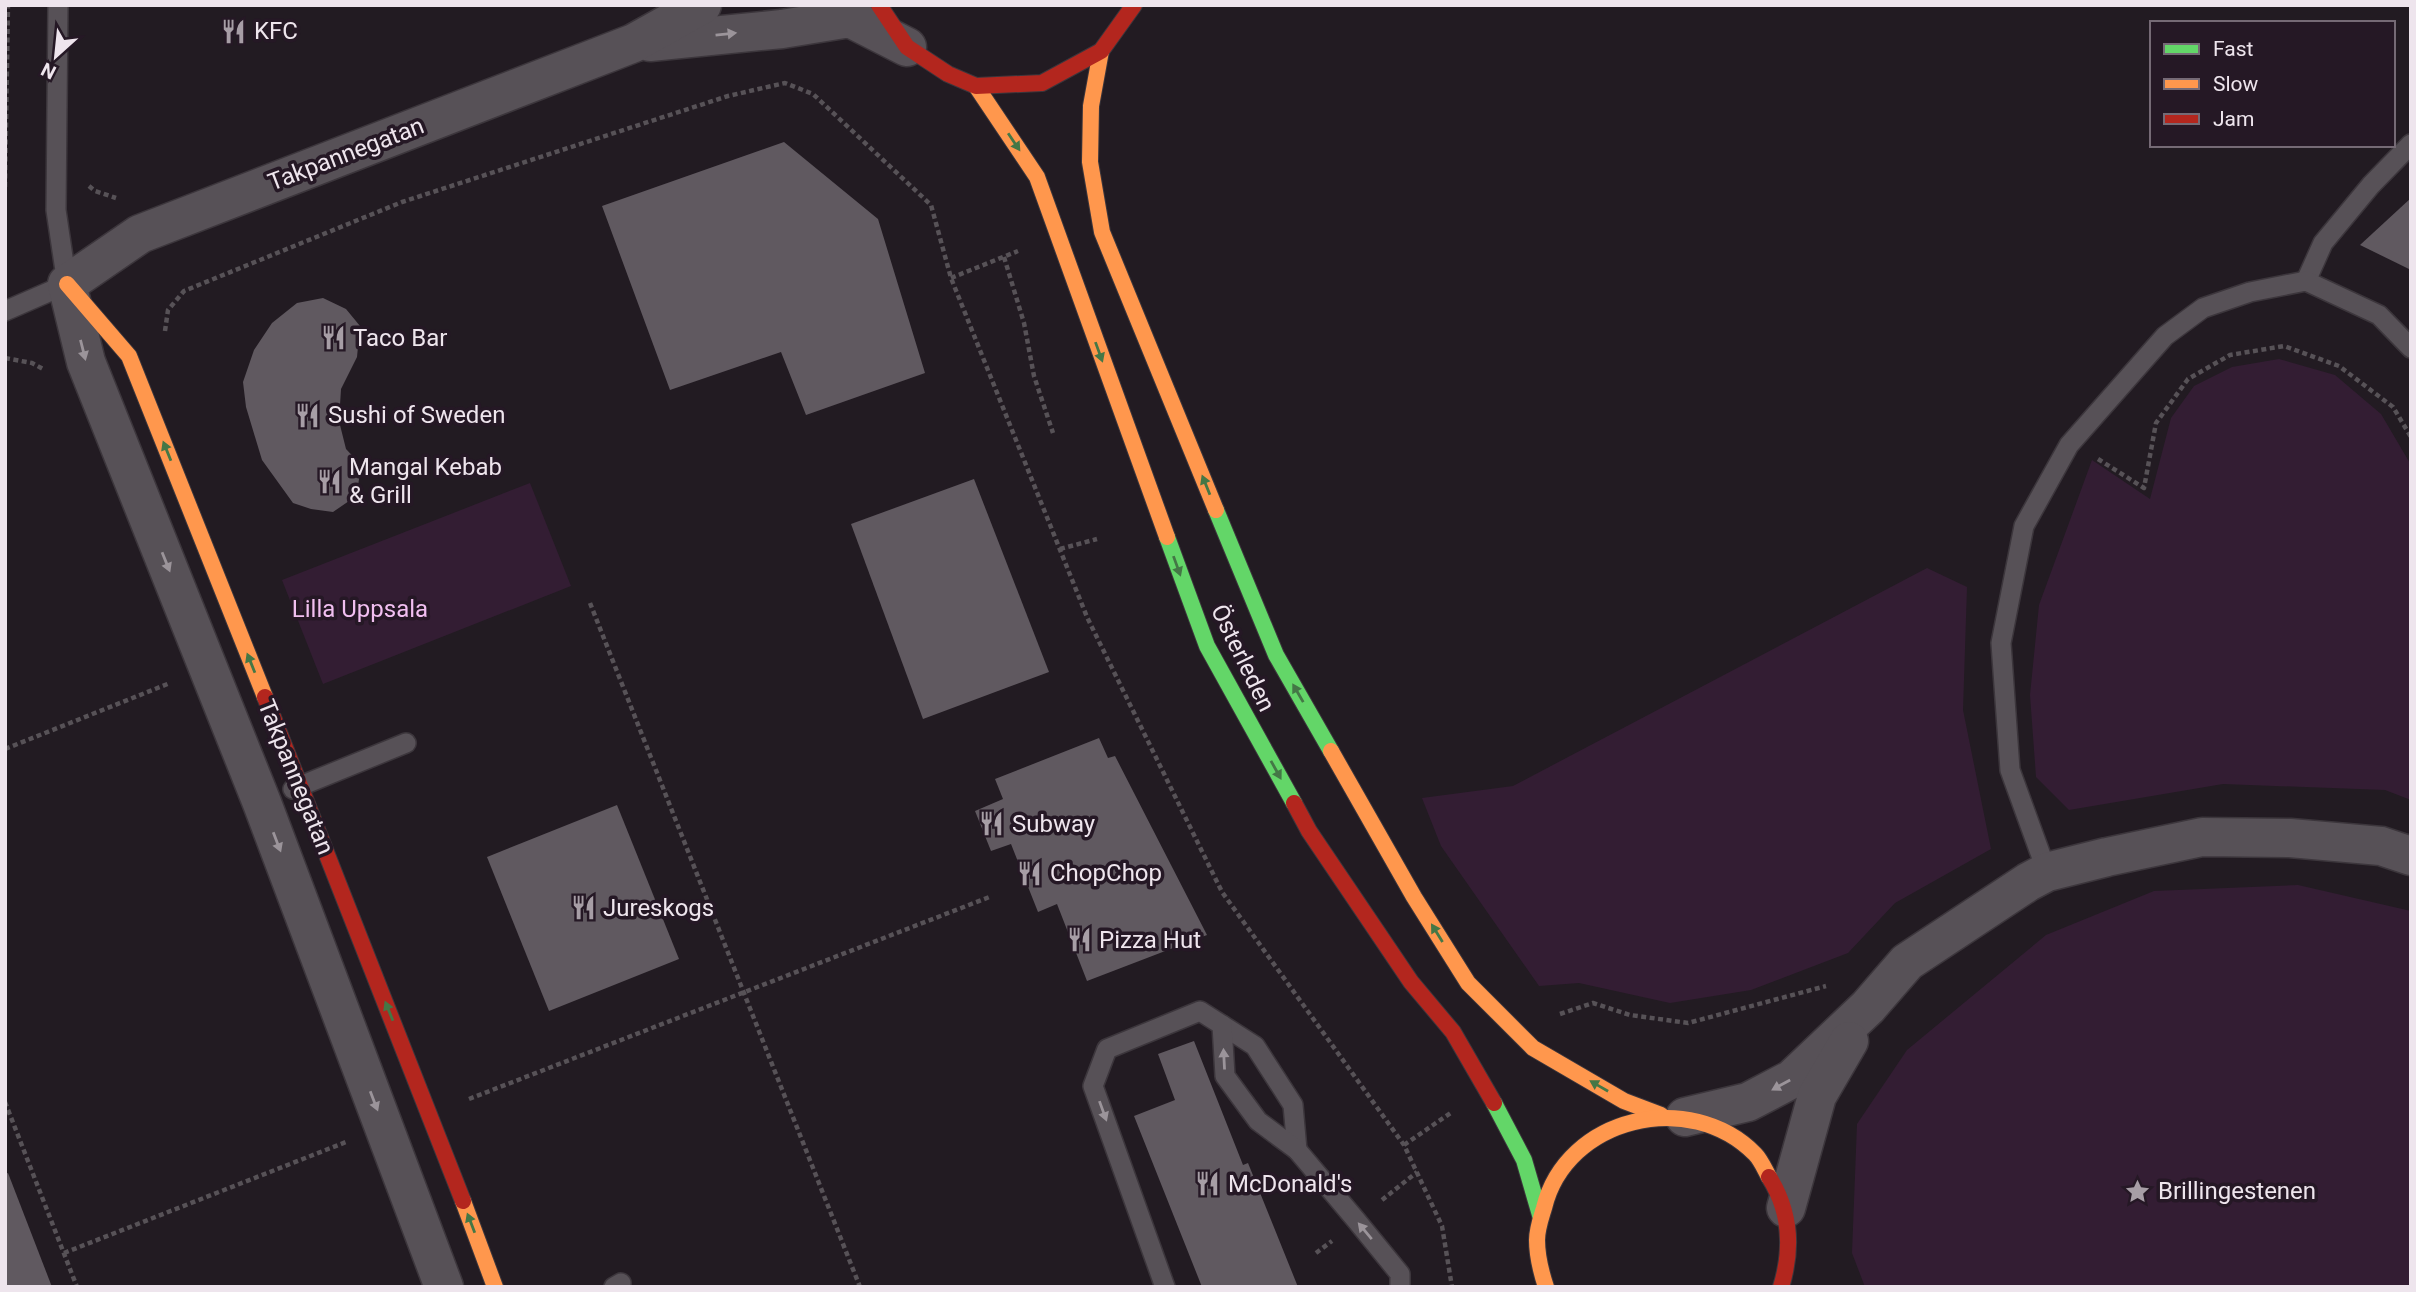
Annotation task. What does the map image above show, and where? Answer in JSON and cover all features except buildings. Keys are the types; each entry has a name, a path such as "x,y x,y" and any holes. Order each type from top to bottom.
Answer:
{"main road":[{"path":"879,5 907,47 948,74 976,86 1042,83 1101,51 1134,5"},
{"name":"Österleden","path":"1101,51 1091,106 1090,162 1102,232 1276,655 1414,897 1468,983 1533,1048 1624,1101 1713,1125 1738,1139 1764,1166 1775,1182 1786,1208 1790,1239 1788,1269"},
{"name":"Österleden","path":"976,86 1037,177 1207,646 1309,831 1411,982 1453,1032 1524,1160 1538,1227 1546,1287"},
{"name":"Takpannegatan","path":"67,284 129,356 430,1113 495,1287"},
{"path":"1538,1227 1551,1184 1571,1156 1596,1135 1627,1121 1673,1116"},
{"path":"1781,1287 1788,1269"},
{"path":"1788,1269 1794,1287"}],"street":[{"name":"Takpannegatan","path":"444,1287 262,803 86,362 67,284 140,234 634,43 702,5"},
{"name":"Takpannegatan","path":"634,43 782,29 850,18 907,47"},
{"path":"1673,1116 1748,1102 1792,1079 1868,1007 1907,962 2047,872 2202,836 2290,838 2381,846 2411,856"},
{"path":"1786,1208 1817,1096 1868,1007"},
{"path":"1530,1287 1538,1227"}],"lane":[{"path":"5,311 67,284 57,210 58,5"},
{"path":"2306,281 2323,243 2371,185 2411,144"},
{"path":"2047,872 2010,770 2001,643 2024,526 2069,445 2165,336 2203,308 2250,292 2306,281 2379,315 2411,348"},
{"path":"262,803 406,743"},
{"path":"1165,1287 1093,1086 1107,1049 1200,1011 1255,1046 1293,1105 1297,1150"},
{"path":"1222,1025 1225,1076 1258,1121 1297,1150 1401,1274 1401,1287"}],"path":[{"path":"5,187 8,5"},
{"path":"163,340 168,310 184,291 402,202 727,96 785,83 813,94 931,205 951,278 1087,617 1222,892 1404,1144 1442,1226 1452,1287"},
{"path":"1004,257 1024,323 1034,376 1053,433"},
{"path":"2069,445 2098,459 2144,488 2156,423 2188,379 2230,355 2284,346 2339,366 2393,407 2411,437"},
{"path":"1060,549 1097,539"},
{"path":"590,603 859,1287"},
{"path":"5,749 174,681"},
{"path":"462,1102 992,896"},
{"path":"5,1102 77,1287"},
{"path":"64,1253 354,1139"}],"green space":[{"path":"2279,359 2335,375 2381,414 2411,465 2411,800 2385,790 2223,784 2069,810 2036,777 2030,695 2039,605 2092,460 2150,499 2171,418 2194,386 2232,367"},
{"name":"Lilla Uppsala","path":"530,483 571,586 323,684 282,580"},
{"path":"1927,568 1967,587 1963,710 1991,849 1895,903 1848,953 1751,990 1670,1003 1579,983 1539,986 1441,846 1422,798 1513,786"},
{"path":"2298,885 2411,911 2411,1287 1865,1287 1852,1253 1857,1124 1907,1050 2046,935 2154,891"}],"traffic: fast":[{"path":"1216,510 1276,655 1331,751"},
{"path":"1167,537 1207,646 1294,803"},
{"path":"1494,1103 1524,1160 1540,1215"}],"traffic: slow":[{"path":"1101,51 1091,106 1090,162 1102,232 1216,510"},
{"path":"976,86 1037,177 1167,537"},
{"path":"67,284 129,356 265,697"},
{"path":"1331,751 1414,897 1468,983 1533,1048 1624,1101 1661,1115"},
{"path":"1546,1287 1537,1240 1544,1208 1557,1177 1577,1152 1603,1134 1633,1122 1665,1118 1698,1122 1728,1134 1755,1154 1769,1177"},
{"path":"463,1201 495,1287"}],"traffic: jam":[{"path":"879,5 907,47 948,74 976,86 1042,83 1101,51 1134,5"},
{"path":"265,697 463,1201"},
{"path":"1294,803 1309,831 1411,982 1453,1032 1494,1103"},
{"path":"1769,1177 1782,1203 1788,1231 1787,1258 1781,1287"}],"place":[{"name":"KFC","path":"234,31"},
{"name":"Taco Bar","path":"333,338"},
{"name":"Sushi of Sweden","path":"308,415"},
{"name":"Mangal Kebab & Grill","path":"329,481"},
{"name":"Subway","path":"992,824"},
{"name":"ChopChop","path":"1030,873"},
{"name":"Jureskogs","path":"583,908"},
{"name":"Pizza Hut","path":"1079,940"},
{"name":"McDonald's","path":"1208,1184"},
{"name":"Brillingestenen","path":"2138,1191"}]}
